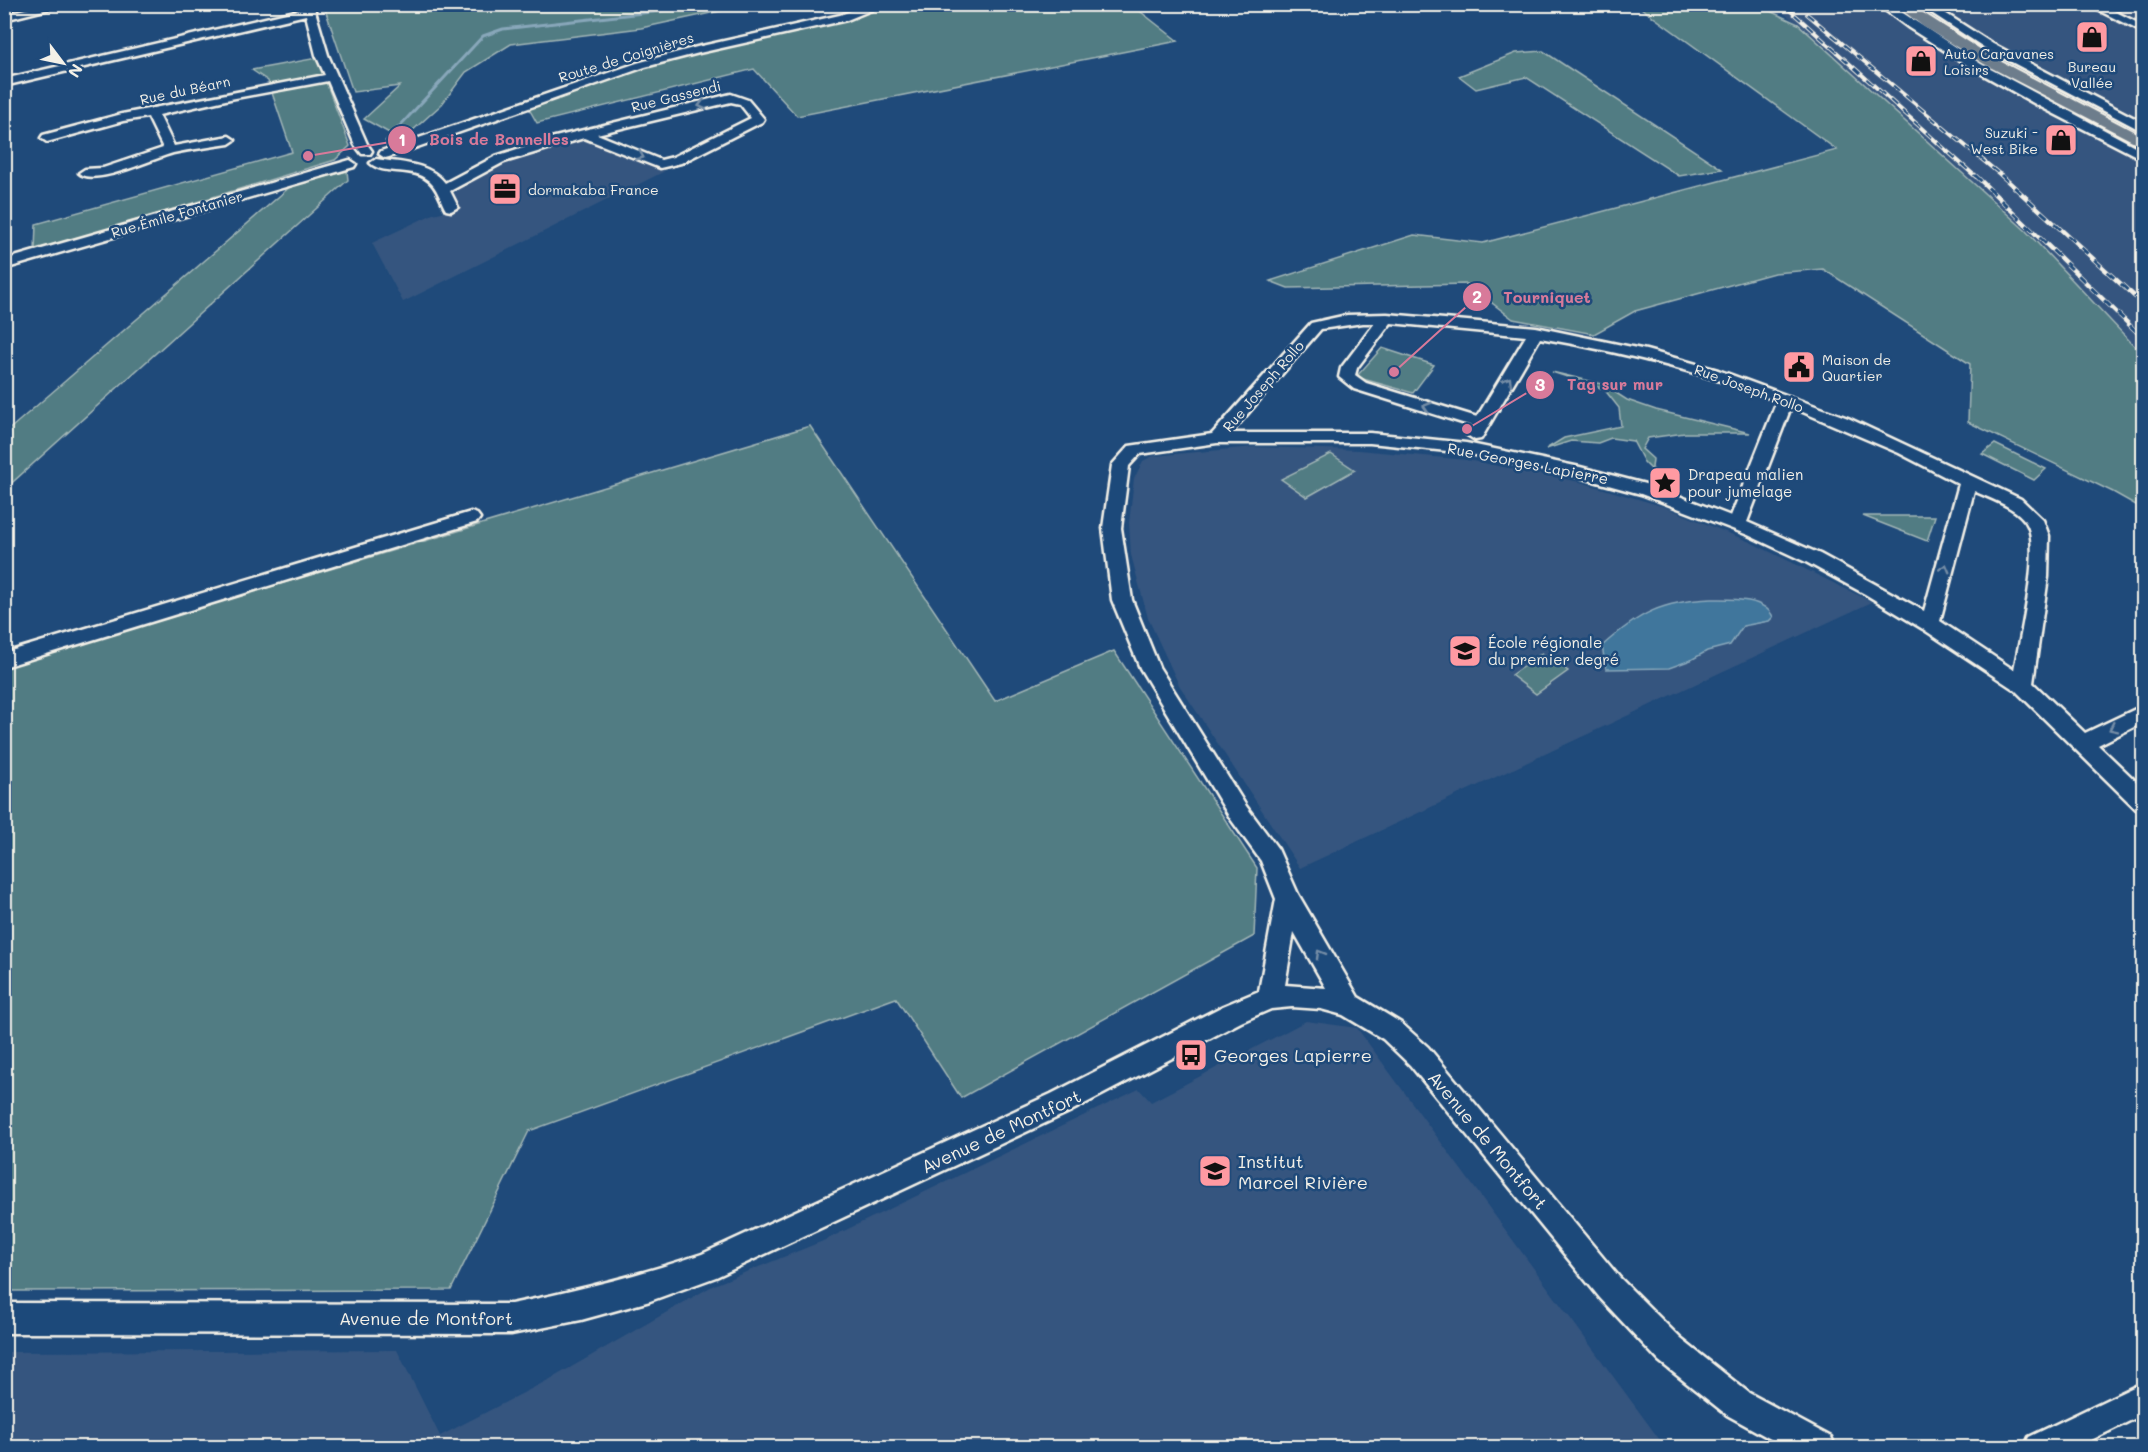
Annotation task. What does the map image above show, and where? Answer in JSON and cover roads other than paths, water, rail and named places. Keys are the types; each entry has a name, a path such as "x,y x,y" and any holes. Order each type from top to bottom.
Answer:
{"main road":[{"path":"1900,4 1944,34 2009,72 2144,143"},
{"path":"1911,4 1968,41 2144,134"},
{"path":"1989,46 2073,94 2078,101"}],"street":[{"path":"4,17 63,4"},
{"name":"Route de Coignières","path":"380,158 641,65 697,50 843,18 881,4"},
{"path":"1882,4 1940,45 2002,83 2144,156"},
{"path":"1923,4 1989,46 2144,128"},
{"path":"2091,4 2144,30"},
{"path":"4,84 309,8 331,77 361,145 366,151"},
{"name":"Rue du Béarn","path":"47,138 122,118 331,77"},
{"name":"Rue Gassendi","path":"444,189 500,159 555,141 731,98 744,102 758,119 677,160 660,164 586,134"},
{"path":"152,113 159,128 159,135 171,150"},
{"path":"85,173 104,172 171,150 229,140"},
{"path":"380,158 378,150 366,151 351,156 350,164 358,166 380,158 426,172 436,178 444,189 451,207"},
{"name":"Rue Émile Fontanier","path":"4,265 350,164"},
{"path":"1387,318 1349,368 1347,377 1360,386 1483,424"},
{"name":"Rue Joseph Rollo","path":"1217,438 1316,326 1332,321 1387,318 1536,332 1632,350 1698,369 1786,400 1924,457 1968,482 2023,508 2038,526 2042,549 2022,685"},
{"path":"1466,448 1483,424 1536,332"},
{"path":"1737,524 1786,400"},
{"name":"Rue Georges Lapierre","path":"1349,1005 1288,899 1270,856 1226,793 1150,668 1122,600 1112,528 1121,465 1136,450 1217,438 1370,438 1466,448 1615,480 1737,524 1823,564 1930,624 2022,685 2144,803"},
{"path":"1930,624 1968,482"},
{"path":"4,660 471,518"},
{"path":"2082,743 2144,713"},
{"path":"1270,998 1288,899"},
{"name":"Avenue de Montfort","path":"4,1318 511,1319 581,1305 650,1286 706,1267 771,1239 1060,1103 1232,1014 1270,998 1292,996 1321,998 1349,1005 1392,1031 1419,1056 1610,1288 1670,1350 1738,1404 1820,1448"},
{"path":"2040,1448 2144,1396"}],"waterway":[{"path":"386,141 483,36 503,29 721,4"}],"railway":[{"path":"1783,4 1976,177"},
{"path":"1807,14 2003,177"},
{"path":"1975,175 2144,339"},
{"path":"2001,175 2144,305"}],"place":[{"name":"Bureau Vallée","path":"2092,37"},
{"name":"Auto Caravanes Loisirs","path":"1921,61"},
{"name":"Suzuki - West Bike","path":"2061,140"},
{"name":"Bois de Bonnelles","path":"308,156"},
{"name":"dormakaba France","path":"505,189"},
{"name":"Maison de Quartier","path":"1799,367"},
{"name":"Tourniquet","path":"1394,372"},
{"name":"Tag sur mur","path":"1467,429"},
{"name":"Drapeau malien pour jumelage","path":"1665,483"},
{"name":"École régionale du premier degré","path":"1465,651"},
{"name":"Georges Lapierre","path":"1191,1055"},
{"name":"Institut Marcel Rivière","path":"1215,1171"}]}
